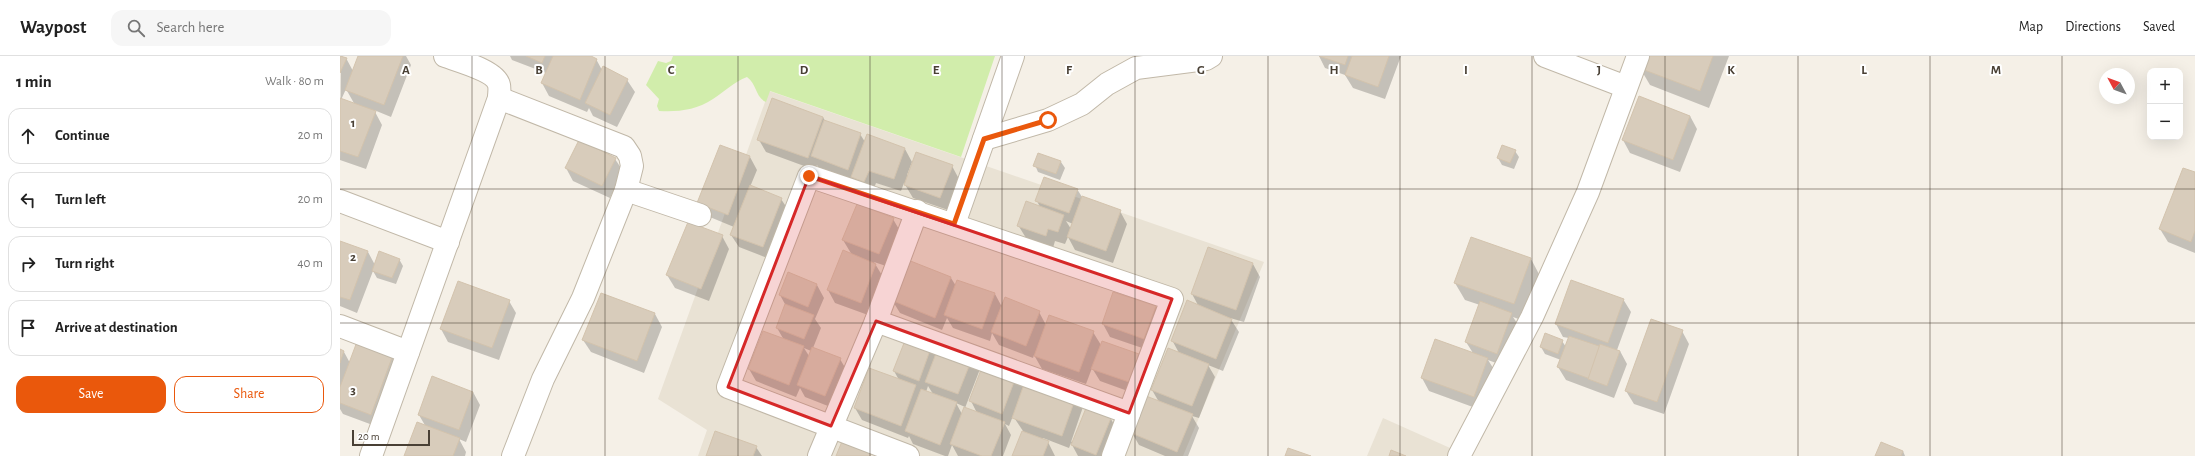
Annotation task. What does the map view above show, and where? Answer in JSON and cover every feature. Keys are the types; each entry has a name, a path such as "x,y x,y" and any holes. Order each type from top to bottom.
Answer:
{"street":[{"path":"371,456 499,98 499,85 495,78 486,72 445,56"},
{"path":"954,224 1013,56"},
{"path":"984,139 1048,120 1082,104 1107,84 1136,68 1206,59 1211,56"},
{"path":"1545,56 1626,87"},
{"path":"1459,456 1532,317 1588,192 1638,56"},
{"path":"499,98 624,147 630,156 632,166 626,190 582,298 543,379 513,456"},
{"path":"908,456 728,387 809,176 1172,299 1113,456"},
{"path":"626,190 700,215"},
{"path":"340,201 448,242"},
{"path":"819,456 876,321 917,212"},
{"path":"876,321 1129,413"},
{"path":"340,326 408,352"}],"highlighted area":[{"path":"809,176 1172,299 1129,413 876,321 831,426 728,387"}],"shaded area":[{"path":"769,91 1264,262 1183,456 698,456 707,430 658,399"},
{"path":"1383,418 1468,456 1367,456"}],"green space":[{"path":"673,56 995,56 961,157 770,91 766,102 762,100 753,83 747,77 733,84 707,103 700,106 680,111 659,111 657,106 659,99 646,85 658,61 666,63 671,61"}],"building":[{"path":"340,56 347,58 340,73"},
{"path":"358,56 403,56 384,105 345,90"},
{"path":"526,56 545,56 542,63"},
{"path":"553,56 591,56 597,59 580,100 541,83"},
{"path":"1319,56 1348,56 1345,65"},
{"path":"1352,56 1389,56 1378,87 1345,75"},
{"path":"1643,56 1713,56 1700,91 1639,68"},
{"path":"603,66 628,79 610,115 585,103"},
{"path":"1639,96 1690,116 1673,160 1622,140"},
{"path":"340,98 376,111 358,157 340,151"},
{"path":"772,98 823,117 808,158 757,140"},
{"path":"824,120 861,133 848,170 811,156"},
{"path":"867,134 905,148 894,179 869,171 864,182 851,177"},
{"path":"579,140 616,158 602,186 565,168"},
{"path":"720,145 750,156 728,215 697,203"},
{"path":"1502,145 1516,150 1510,163 1497,158"},
{"path":"916,152 953,165 940,198 904,185"},
{"path":"1038,153 1061,161 1056,174 1033,166"},
{"path":"2183,168 2195,172 2195,231 2191,242 2159,229"},
{"path":"1044,177 1078,189 1069,213 1035,201"},
{"path":"750,185 782,198 763,247 730,235"},
{"path":"1082,196 1121,210 1106,251 1067,237"},
{"path":"1026,201 1064,215 1058,232 1048,229 1046,236 1017,226"},
{"path":"857,204 894,218 879,254 842,240"},
{"path":"688,222 723,235 701,289 666,275"},
{"path":"1471,237 1531,258 1514,304 1454,283"},
{"path":"340,241 368,251 350,300 340,297"},
{"path":"1208,247 1253,263 1236,310 1191,294"},
{"path":"843,250 876,264 861,303 827,290"},
{"path":"379,251 400,259 392,278 372,271"},
{"path":"908,260 951,277 935,318 891,300"},
{"path":"788,272 817,284 808,307 779,295"},
{"path":"957,280 995,293 982,329 944,315"},
{"path":"1571,280 1624,299 1608,343 1555,324"},
{"path":"458,281 510,300 492,348 440,329"},
{"path":"1113,292 1156,306 1144,339 1102,324"},
{"path":"601,293 655,313 637,361 582,340"},
{"path":"1005,297 1040,311 1026,346 991,332"},
{"path":"1187,300 1232,319 1216,359 1171,341"},
{"path":"1480,301 1512,313 1497,354 1465,342"},
{"path":"785,304 814,315 804,339 776,328"},
{"path":"1049,315 1094,331 1079,372 1034,356"},
{"path":"1651,319 1683,330 1657,402 1625,391"},
{"path":"763,331 804,346 789,385 748,369"},
{"path":"908,333 933,342 919,381 893,371"},
{"path":"1545,333 1563,340 1558,354 1540,347"},
{"path":"1569,336 1605,348 1593,380 1557,367"},
{"path":"358,339 394,352 371,415 340,403 340,387"},
{"path":"1435,339 1488,358 1474,397 1421,378"},
{"path":"1102,341 1139,354 1129,382 1091,369"},
{"path":"940,343 973,356 958,394 925,382"},
{"path":"1600,344 1620,351 1607,386 1588,379"},
{"path":"812,347 841,358 825,396 797,385"},
{"path":"1168,348 1209,364 1192,406 1151,390"},
{"path":"340,349 344,351 340,363"},
{"path":"984,362 1017,374 1002,414 969,401"},
{"path":"869,368 916,385 901,426 854,408"},
{"path":"1028,373 1078,391 1062,436 1012,418"},
{"path":"432,376 473,392 459,430 418,415"},
{"path":"921,389 957,402 940,445 905,431"},
{"path":"1146,396 1193,414 1177,452 1131,433"},
{"path":"964,407 1005,422 991,456 982,456 950,444"},
{"path":"1086,408 1111,418 1096,455 1071,445"},
{"path":"417,422 460,438 453,456 404,456"},
{"path":"715,431 757,446 753,456 706,456"},
{"path":"1022,431 1049,441 1043,456 1012,456"},
{"path":"843,439 873,450 870,456 836,456"},
{"path":"1881,442 1903,451 1901,456 1875,456"},
{"path":"1288,448 1311,456 1285,456"},
{"path":"1391,450 1406,456 1389,456"}],"route":[{"path":"809,176 954,224 984,139 1048,120"}]}
